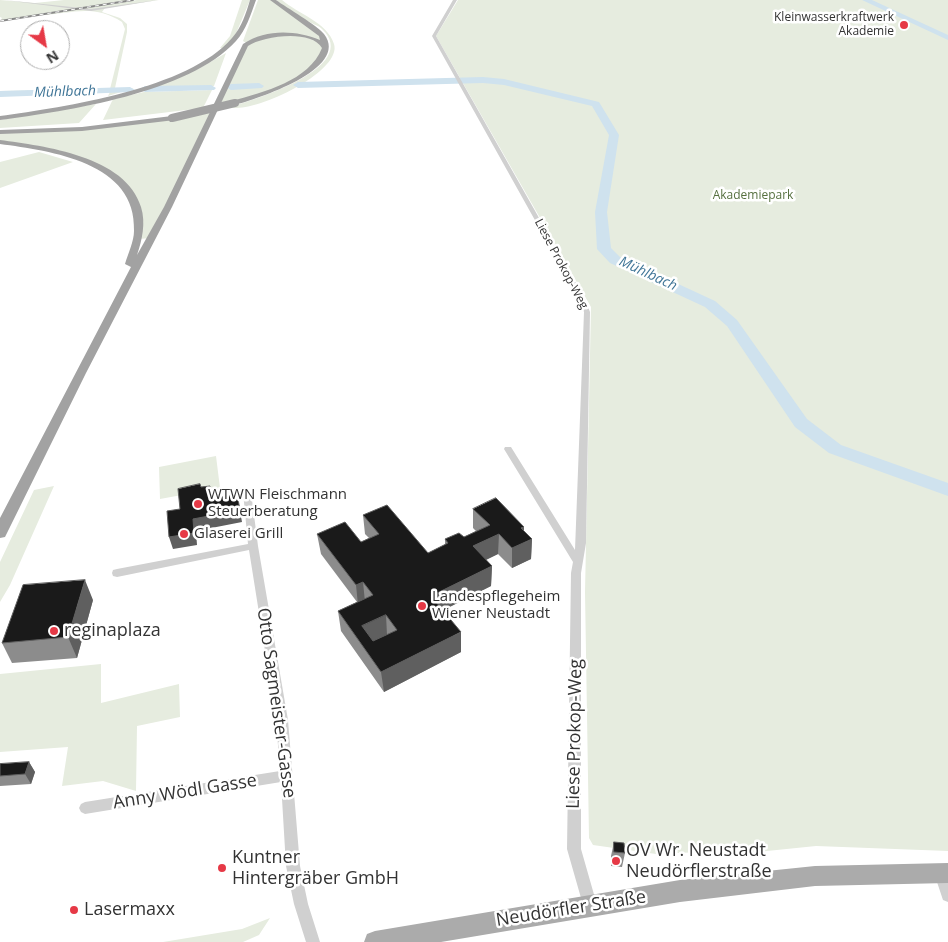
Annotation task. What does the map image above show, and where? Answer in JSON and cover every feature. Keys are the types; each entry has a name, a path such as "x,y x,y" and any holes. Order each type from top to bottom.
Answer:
{"highway":[{"path":"220,93 219,88 253,0"},
{"path":"230,77 258,0"},
{"path":"0,132 97,127 172,118 235,103 280,87 304,74 322,58 325,45 324,39 315,28 273,0"},
{"path":"0,118 68,107 132,91 184,72 215,56 234,41 245,24"},
{"path":"0,533 80,373 178,186 220,93 245,45 254,40 294,35 312,38 325,45"},
{"path":"0,142 56,151 83,158 119,178 129,189 136,201 139,215 138,239 133,257 80,373"}],"main road":[{"name":"Neudörfler Straße","path":"375,942 680,891 815,876 944,873"}],"street":[{"path":"6,0 91,10 156,0"},
{"name":"Liese Prokop-Weg","path":"455,0 434,35 458,81 582,298 587,312 581,543 577,561 574,849 590,905"},
{"path":"508,449 577,561"},
{"name":"Otto Sagmeister-Gasse","path":"247,492 253,546 282,720 284,776 290,808 293,866 313,942"},
{"path":"117,573 253,546"},
{"name":"Anny Wödl Gasse","path":"85,808 284,776"},
{"path":"944,873 948,895"}],"green space":[{"path":"0,0 35,3 64,0 129,0 0,21 2,18 0,17"},
{"path":"137,0 159,0 105,8 102,12 120,18 127,24 115,88 134,88 108,96 110,92 0,94 0,91 110,89 125,29 122,22 111,16 91,11 40,15"},
{"path":"242,0 250,0 235,36 223,48 220,48 230,36"},
{"path":"258,0 273,0 322,35 325,51 311,70 270,92 214,107 246,43 243,41"},
{"path":"276,0 282,0 319,24 330,36 334,44 333,55 324,67 293,89 275,98 256,104 241,108 230,107 300,80 317,69 328,56 330,43 322,29 301,18"},
{"name":"Akademiepark","path":"458,0 948,0 948,851 816,846 718,856 701,852 656,854 593,845 589,838 585,592 591,307 436,36"},
{"path":"226,53 214,86 151,88 200,68"},
{"path":"212,90 203,108 103,120 113,99 144,92"},
{"path":"96,104 79,123 0,128 0,120"},
{"path":"213,111 152,238 138,239 129,189 83,158 0,142 0,132 82,129"},
{"path":"39,152 73,162 0,188 0,162"},
{"path":"216,456 220,488 160,499 159,467"},
{"path":"54,486 10,585 0,602 0,562 34,490"},
{"path":"101,664 101,703 179,684 180,717 137,726 136,791 103,781 62,786 68,747 0,752 0,674"},
{"path":"270,918 259,935 243,942 163,942 242,929"}],"building":[{"path":"200,484 201,487 210,486 211,499 237,494 240,510 193,519 194,533 169,537 167,511 180,509 178,489"},
{"name":"Landespflegeheim Wiener Neustadt","path":"496,498 524,527 521,528 532,539 512,548 499,534 473,546 492,566 431,596 461,632 381,672 338,611 373,595 363,582 356,585 317,534 345,522 361,542 379,534 363,515 387,505 428,553 448,543 445,539 459,533 464,537 490,525 473,509","holes":["386,615 397,630 373,641 362,626"]},
{"path":"85,580 68,637 2,643 23,585"},
{"path":"29,762 25,774 0,776 0,764"},
{"path":"614,842 624,843 625,853 614,852"}],"waterway":[{"path":"866,0 948,38"},
{"name":"Mühlbach","path":"298,85 483,80 504,82 596,104 614,135 601,212 604,249 615,260 710,304 732,323 801,423 835,449 948,490"},
{"name":"Mühlbach","path":"231,87 259,86"},
{"name":"Mühlbach","path":"145,89 211,88"},
{"name":"Mühlbach","path":"0,94 130,90"}],"railway":[{"path":"0,21 133,0"}],"place":[{"name":"Kleinwasserkraftwerk Akademie","path":"904,25"},
{"name":"WTWN Fleischmann Steuerberatung","path":"198,504"},
{"name":"Glaserei Grill","path":"184,534"},
{"name":"Landespflegeheim Wiener Neustadt","path":"422,606"},
{"name":"reginaplaza","path":"54,631"},
{"name":"OV Wr. Neustadt Neudörflerstraße","path":"616,861"},
{"name":"Kuntner Hintergräber GmbH","path":"222,868"},
{"name":"Lasermaxx","path":"74,910"}]}
